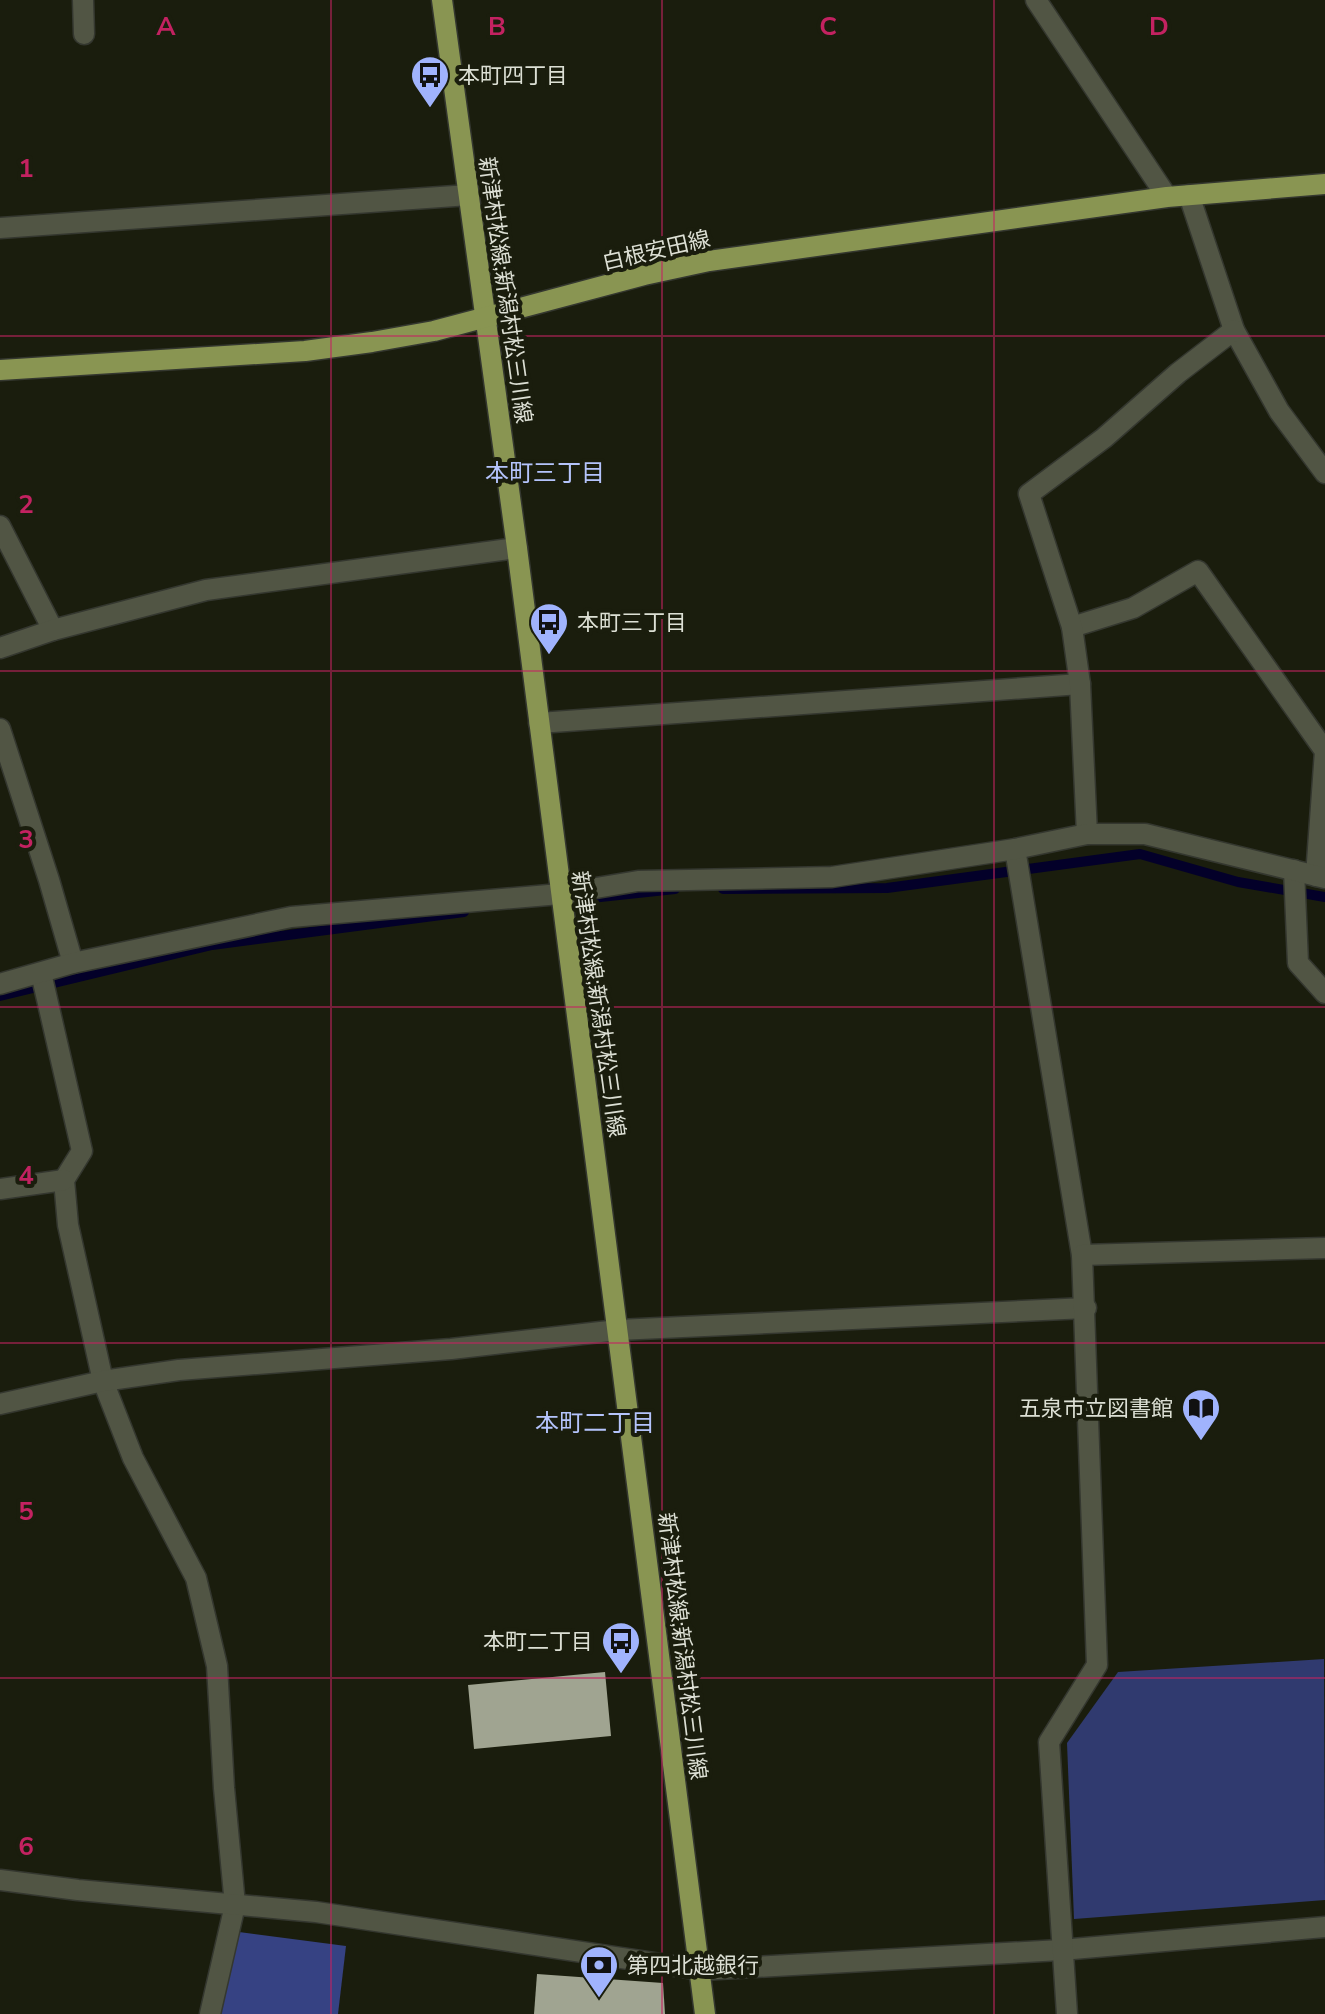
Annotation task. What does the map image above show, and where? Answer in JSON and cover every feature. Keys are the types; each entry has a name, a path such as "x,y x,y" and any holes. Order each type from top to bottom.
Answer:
{"main road":[{"name":"新津村松線;新潟村松三川線","path":"442,0 517,548 705,2014"},
{"name":"白根安田線","path":"0,370 305,351 434,331 644,275 709,261 1167,197 1325,184"}],"street":[{"path":"83,0 84,34"},
{"path":"1036,0 1167,197"},
{"path":"0,228 469,195"},
{"path":"1189,195 1234,330 1279,411 1325,473"},
{"path":"1087,834 1080,684 1072,627 1029,494 1104,438 1178,373 1234,330"},
{"path":"0,526 53,630"},
{"path":"0,648 53,630 206,590 517,548"},
{"path":"0,984 73,963 291,917 560,894 638,881 832,877 1015,849 1087,834 1145,834 1321,877 1325,751 1198,571 1133,608 1072,627"},
{"path":"539,723 1080,684"},
{"path":"0,729 73,963"},
{"path":"1015,849 1082,1255 1086,1308 1097,1665 1049,1742 1067,2014"},
{"path":"1294,870 1298,963 1325,993"},
{"path":"41,973 82,1151 64,1180 68,1225 103,1381 133,1458 196,1578 217,1666 235,1905 210,2014"},
{"path":"0,1189 64,1180"},
{"path":"1082,1255 1325,1248"},
{"path":"0,1404 103,1381 179,1370 451,1349 618,1330 1086,1308"},
{"path":"0,1880 316,1912 701,1970 1061,1950 1325,1927"}],"shaded area":[{"path":"1324,1659 1325,1900 1074,1919 1067,1743 1118,1672"},
{"path":"239,1932 346,1946 338,2014 221,2014"}],"building":[{"path":"605,1672 611,1736 474,1749 468,1685"},
{"name":"第四北越銀行","path":"537,1974 663,1983 665,2014 534,2014"}],"waterway":[{"path":"723,889 887,888 1140,854 1238,882 1325,897"},
{"path":"591,898 675,889"},
{"path":"0,996 212,945 464,912"}],"place":[{"name":"本町四丁目","path":"430,109"},
{"name":"本町三丁目","path":"549,656"},
{"name":"五泉市立図書館","path":"1201,1442"},
{"name":"本町二丁目","path":"621,1675"},
{"name":"第四北越銀行","path":"599,1999"}],"district":[{"name":"本町三丁目","path":"545,473"},
{"name":"本町二丁目","path":"595,1423"}]}
